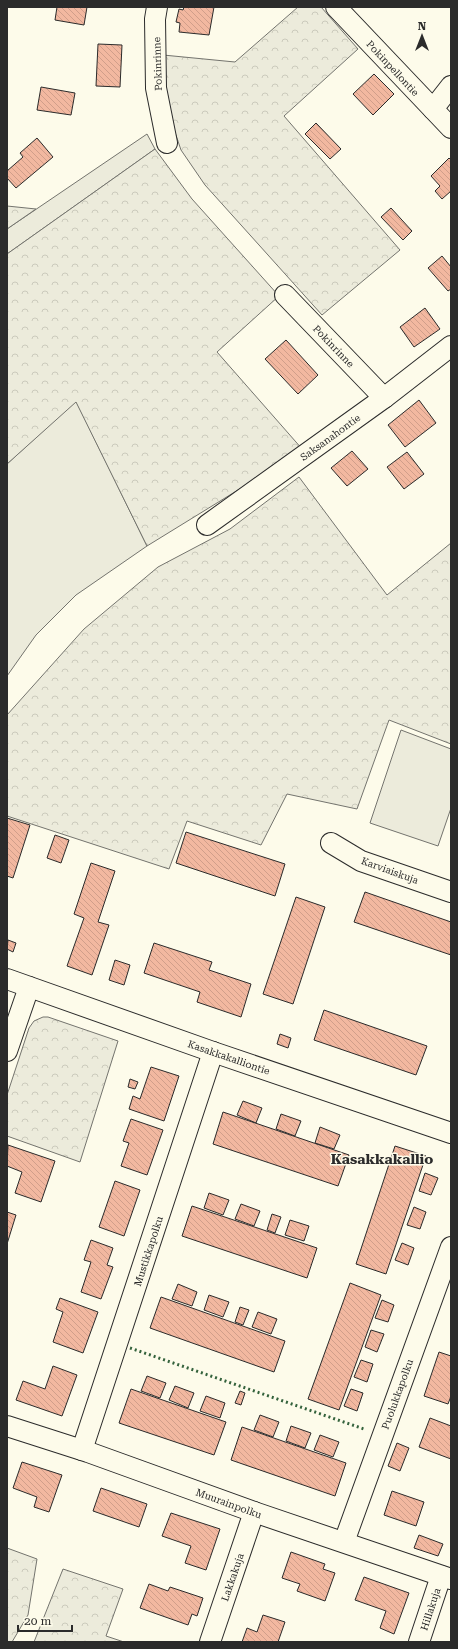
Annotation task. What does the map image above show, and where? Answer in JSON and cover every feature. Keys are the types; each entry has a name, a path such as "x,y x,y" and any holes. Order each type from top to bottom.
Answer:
{"street":[{"name":"Pokinrinne","path":"157,7 156,88 167,143"},
{"name":"Pokinpellontie","path":"336,7 451,128"},
{"path":"433,109 451,86"},
{"name":"Pokinrinne","path":"285,295 384,398"},
{"name":"Saksanahontie","path":"207,525 384,398 451,346"},
{"name":"Karviaiskuja","path":"331,843 361,862 451,892"},
{"name":"Kasakkakalliontie","path":"7,979 213,1052 451,1133"},
{"path":"7,1051 29,986"},
{"name":"Mustikkapolku","path":"82,1450 213,1052"},
{"name":"Puolukkapolku","path":"344,1542 449,1257"},
{"name":"Muurainpolku","path":"7,1426 82,1450 254,1512 446,1577"},
{"name":"Lakkakuja","path":"210,1642 254,1512"},
{"name":"Hillakuja","path":"419,1642 446,1577"}],"green space":[{"path":"298,7 321,7 358,49 284,116 400,250 322,315 205,185 181,150 169,115 163,74 163,55 235,62"},
{"path":"147,134 155,149 7,254 7,229"},
{"path":"155,149 192,199 279,296 217,352 303,450 147,546 76,402 7,464 7,254"},
{"path":"7,206 36,209 7,229"},
{"path":"76,401 147,546 76,595 36,635 7,676 7,464"},
{"path":"299,477 387,595 451,543 451,744 389,720 357,809 287,794 261,845 187,821 169,869 7,816 7,715 84,629 158,567 230,529"},
{"path":"401,730 451,749 451,808 438,846 370,823"},
{"path":"43,1017 48,1017 118,1041 80,1162 7,1136 7,1095 29,1028 34,1021"},
{"path":"7,1548 37,1559 28,1615 12,1642 7,1642"},
{"path":"63,1569 123,1589 106,1636 124,1642 34,1642"}],"building":[{"path":"57,7 87,7 84,25 55,20"},
{"path":"184,7 214,7 209,35 179,32 180,23 176,22 179,9 183,10"},
{"path":"98,44 122,45 120,87 96,86"},
{"path":"374,74 394,94 373,115 353,94"},
{"path":"41,87 75,93 71,115 37,110"},
{"path":"316,123 341,149 330,159 305,134"},
{"path":"37,138 53,157 16,188 7,178 7,171 23,157 20,153"},
{"path":"449,158 451,160 451,191 442,199 435,191 440,186 431,176"},
{"path":"391,208 412,231 403,240 381,217"},
{"path":"442,256 451,267 451,289 448,291 428,268"},
{"path":"425,308 440,329 414,347 400,327"},
{"path":"286,340 318,375 298,394 265,359"},
{"path":"419,400 436,423 405,447 388,425"},
{"path":"352,451 368,469 347,486 331,468"},
{"path":"407,452 424,474 404,489 387,467"},
{"path":"7,818 30,825 13,878 7,876"},
{"path":"186,832 285,864 275,896 176,863"},
{"path":"55,835 69,840 61,863 47,858"},
{"path":"91,863 115,871 98,922 109,925 92,975 67,966 84,918 74,914"},
{"path":"365,892 451,922 451,955 354,922"},
{"path":"296,897 325,907 293,1004 263,994"},
{"path":"8,940 16,943 13,952 7,949"},
{"path":"154,943 212,962 209,970 251,984 241,1017 197,1002 200,992 144,973"},
{"path":"115,960 130,965 124,985 109,980"},
{"path":"324,1010 427,1046 416,1075 314,1040"},
{"path":"280,1034 291,1038 288,1048 277,1044"},
{"path":"151,1067 179,1076 164,1121 129,1109 133,1096 140,1099"},
{"path":"130,1079 138,1082 135,1089 128,1087"},
{"path":"243,1101 262,1108 256,1123 237,1115"},
{"path":"223,1112 349,1155 338,1186 213,1144"},
{"path":"281,1114 301,1121 295,1136 276,1129"},
{"path":"131,1119 163,1130 147,1175 121,1166 129,1143 123,1141"},
{"path":"320,1127 340,1135 334,1149 315,1143"},
{"path":"8,1145 55,1161 41,1202 15,1193 22,1172 7,1166"},
{"path":"395,1146 426,1156 386,1274 356,1264"},
{"path":"425,1173 438,1178 431,1195 419,1191"},
{"path":"115,1181 140,1190 124,1236 99,1227"},
{"path":"209,1193 229,1200 223,1215 204,1208"},
{"path":"241,1204 260,1211 254,1226 235,1219"},
{"path":"192,1206 317,1248 307,1278 182,1236"},
{"path":"414,1207 426,1212 420,1229 407,1225"},
{"path":"7,1212 16,1215 7,1244"},
{"path":"272,1214 281,1217 275,1233 267,1230"},
{"path":"290,1220 309,1226 304,1241 285,1235"},
{"path":"91,1240 113,1248 107,1265 113,1267 101,1299 81,1292 91,1262 84,1260"},
{"path":"402,1243 414,1248 408,1265 395,1260"},
{"path":"350,1283 381,1295 339,1410 308,1399"},
{"path":"178,1284 197,1292 192,1306 172,1299"},
{"path":"209,1295 229,1302 223,1317 204,1310"},
{"path":"161,1297 285,1341 274,1372 150,1328"},
{"path":"60,1298 98,1312 83,1353 53,1342 63,1312 56,1309"},
{"path":"382,1300 394,1305 388,1322 375,1318"},
{"path":"240,1307 249,1310 243,1325 235,1322"},
{"path":"258,1312 277,1319 271,1334 252,1327"},
{"path":"371,1330 384,1334 377,1352 365,1347"},
{"path":"439,1352 451,1356 451,1396 448,1404 424,1396"},
{"path":"361,1360 373,1364 367,1382 354,1377"},
{"path":"53,1366 77,1375 62,1416 16,1400 23,1381 45,1389"},
{"path":"147,1376 166,1383 160,1398 141,1391"},
{"path":"175,1386 194,1393 188,1408 169,1400"},
{"path":"131,1389 226,1422 214,1455 119,1423"},
{"path":"351,1389 363,1393 357,1411 344,1406"},
{"path":"240,1391 245,1393 241,1405 235,1403"},
{"path":"206,1396 225,1403 220,1418 200,1411"},
{"path":"260,1415 279,1422 273,1437 254,1430"},
{"path":"430,1418 451,1426 451,1459 419,1447"},
{"path":"291,1426 311,1433 305,1448 286,1441"},
{"path":"242,1427 346,1463 335,1496 231,1460"},
{"path":"320,1435 339,1442 333,1457 314,1450"},
{"path":"397,1443 409,1448 400,1471 388,1466"},
{"path":"22,1462 62,1475 49,1512 34,1507 37,1497 13,1488"},
{"path":"101,1488 147,1504 139,1527 93,1511"},
{"path":"392,1491 424,1502 416,1526 384,1515"},
{"path":"171,1513 220,1529 206,1570 185,1563 191,1546 162,1536"},
{"path":"419,1535 443,1544 438,1556 414,1548"},
{"path":"291,1552 325,1564 323,1569 335,1573 325,1601 297,1591 300,1584 282,1578"},
{"path":"364,1577 409,1593 394,1634 380,1628 386,1611 355,1600"},
{"path":"149,1584 168,1591 170,1587 203,1598 197,1616 192,1614 188,1625 140,1608"},
{"path":"263,1615 285,1622 278,1642 242,1642 247,1628 257,1632"}],"hedge":[{"path":"130,1348 364,1429"}],"district":[{"name":"Kasakkakallio","path":"382,1159"}]}
